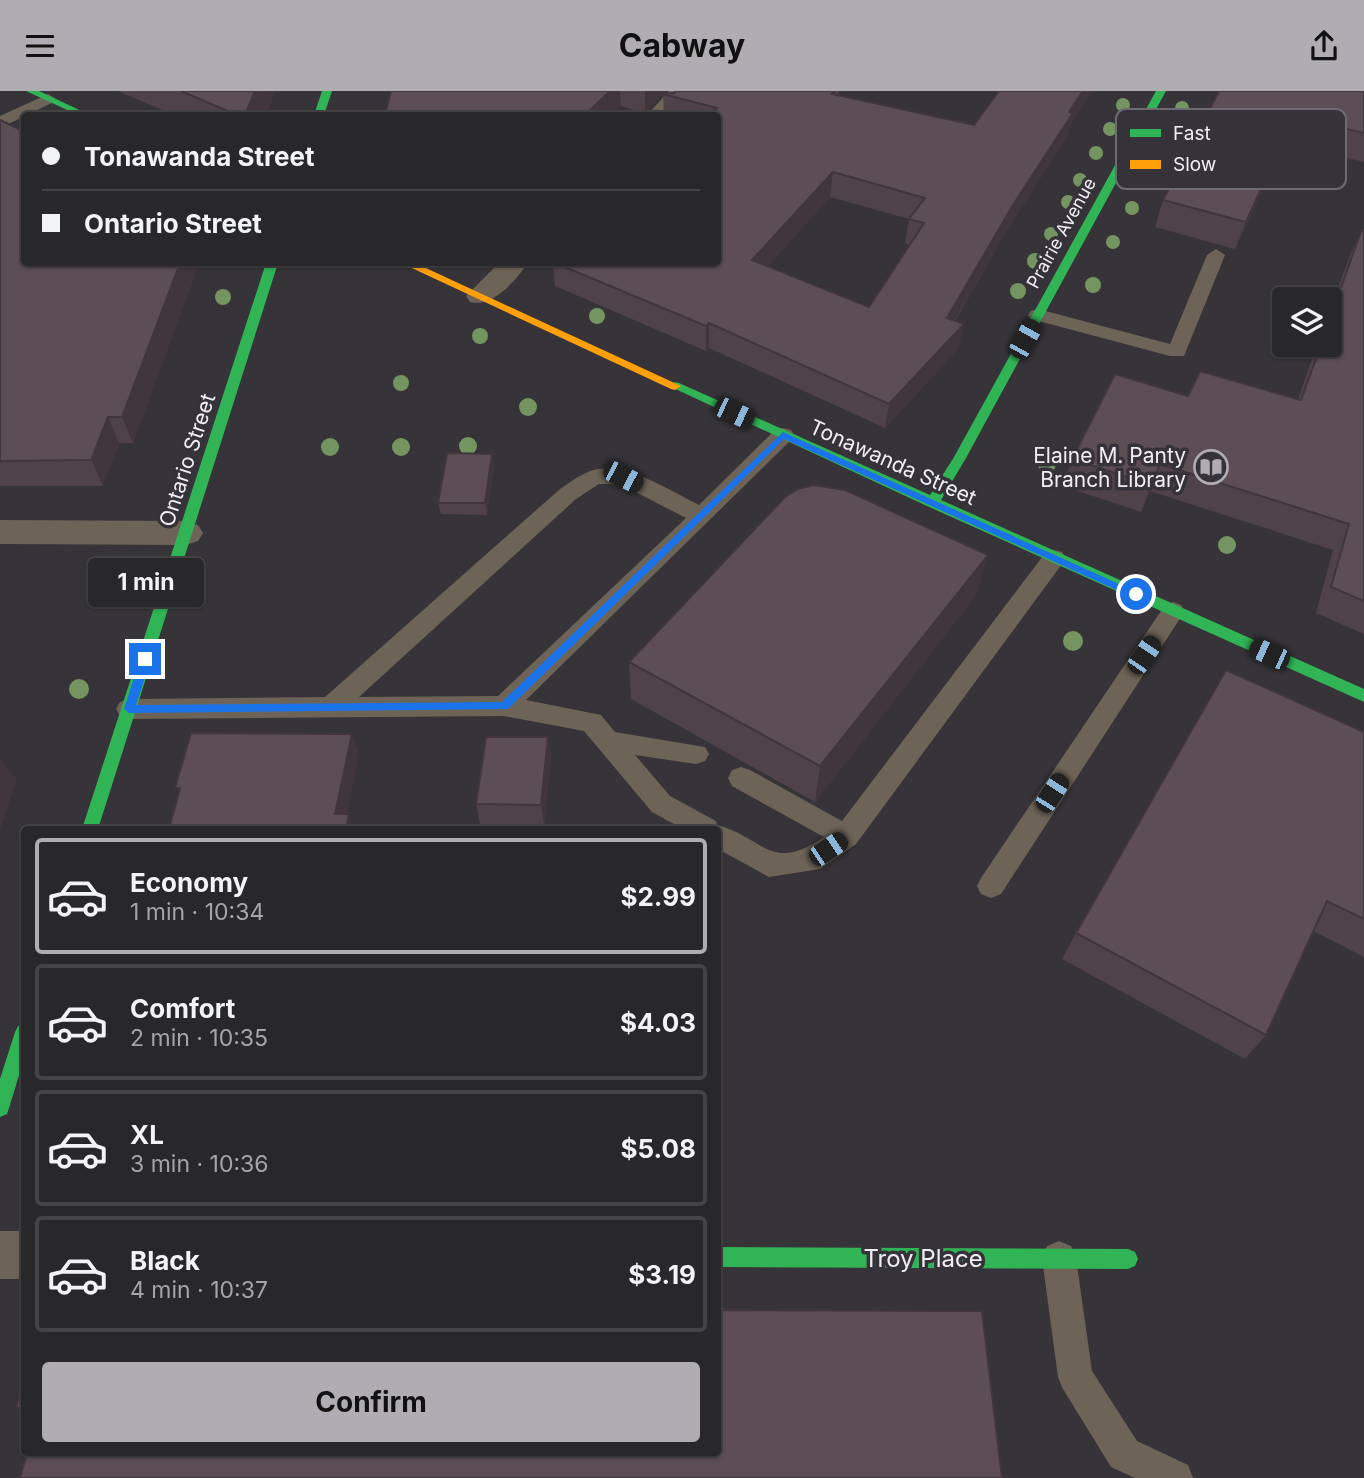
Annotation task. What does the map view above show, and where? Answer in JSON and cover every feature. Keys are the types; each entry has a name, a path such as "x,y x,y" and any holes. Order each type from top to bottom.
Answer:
{"street":[{"path":"31,91 78,112"},
{"path":"320,112 327,91"},
{"path":"662,112 683,91"},
{"name":"Prairie Avenue","path":"1151,109 1161,91"},
{"name":"Prairie Avenue","path":"932,503 1116,173"},
{"name":"Ontario Street","path":"91,826 271,266"},
{"name":"Tonawanda Street","path":"414,266 932,503 1364,696"},
{"path":"480,296 511,266"},
{"path":"0,532 186,533"},
{"path":"0,1108 21,1042"},
{"path":"0,1255 21,1255"},
{"name":"Troy Place","path":"721,1257 1128,1259"}],"lane":[{"path":"22,112 48,99"},
{"path":"0,123 21,112"},
{"path":"1038,315 1177,352 1216,255"},
{"path":"504,706 783,435"},
{"path":"331,706 568,494 595,477 623,477 702,516"},
{"path":"721,838 769,865 810,861 846,836 1054,558"},
{"path":"991,886 1173,611"},
{"path":"129,709 504,706 593,722 661,804 701,826"},
{"path":"608,741 696,754"},
{"path":"741,778 846,836"},
{"path":"1059,1258 1075,1377 1124,1454 1175,1478"}],"building":[{"path":"181,91 255,91 246,112 230,112"},
{"path":"391,91 610,91 588,112 386,112"},
{"path":"675,91 835,91 832,94 974,125 999,91 1083,91 1069,112 1073,113 1013,205 947,318 964,324 889,404 709,323 706,326 562,266 721,266 721,112 712,112 717,108 663,94","holes":["833,172 925,198 909,219 924,223 869,307 752,260"]},
{"path":"1219,91 1364,91 1364,133 1346,129 1346,109 1210,109"},
{"path":"0,120 21,130 21,266 179,266 122,417 108,417 91,460 0,461"},
{"path":"1169,189 1261,189 1246,222 1163,200"},
{"path":"1361,231 1364,232 1364,601 1331,587 1349,524 1160,464 1151,485 1072,459 1115,374 1188,396 1200,371 1301,400 1317,357 1342,357 1341,287"},
{"path":"447,453 492,454 485,503 438,503"},
{"path":"814,485 845,490 988,555 820,766 629,662 785,497 798,489"},
{"path":"1226,670 1364,732 1364,919 1327,901 1266,1035 1076,933"},
{"path":"191,733 352,734 335,814 349,814 347,826 170,826 180,788 175,788"},
{"path":"486,737 548,737 541,805 476,804"},
{"path":"721,1310 982,1311 1002,1478 20,1478 26,1456 721,1456"},
{"path":"21,1389 21,1408 16,1408"}],"traffic: fast":[{"path":"31,91 78,112"},
{"path":"320,112 327,91"},
{"path":"1151,109 1161,91"},
{"path":"932,503 960,458 1116,173"},
{"path":"91,826 271,266"},
{"path":"675,386 1364,696"},
{"path":"0,1108 21,1042"},
{"path":"721,1257 1128,1259"}],"traffic: slow":[{"path":"414,266 675,386"}],"place":[{"name":"Elaine M. Panty Branch Library","path":"1211,467"}],"route":[{"path":"145,659 129,709 504,706 783,435 1136,594"}]}
